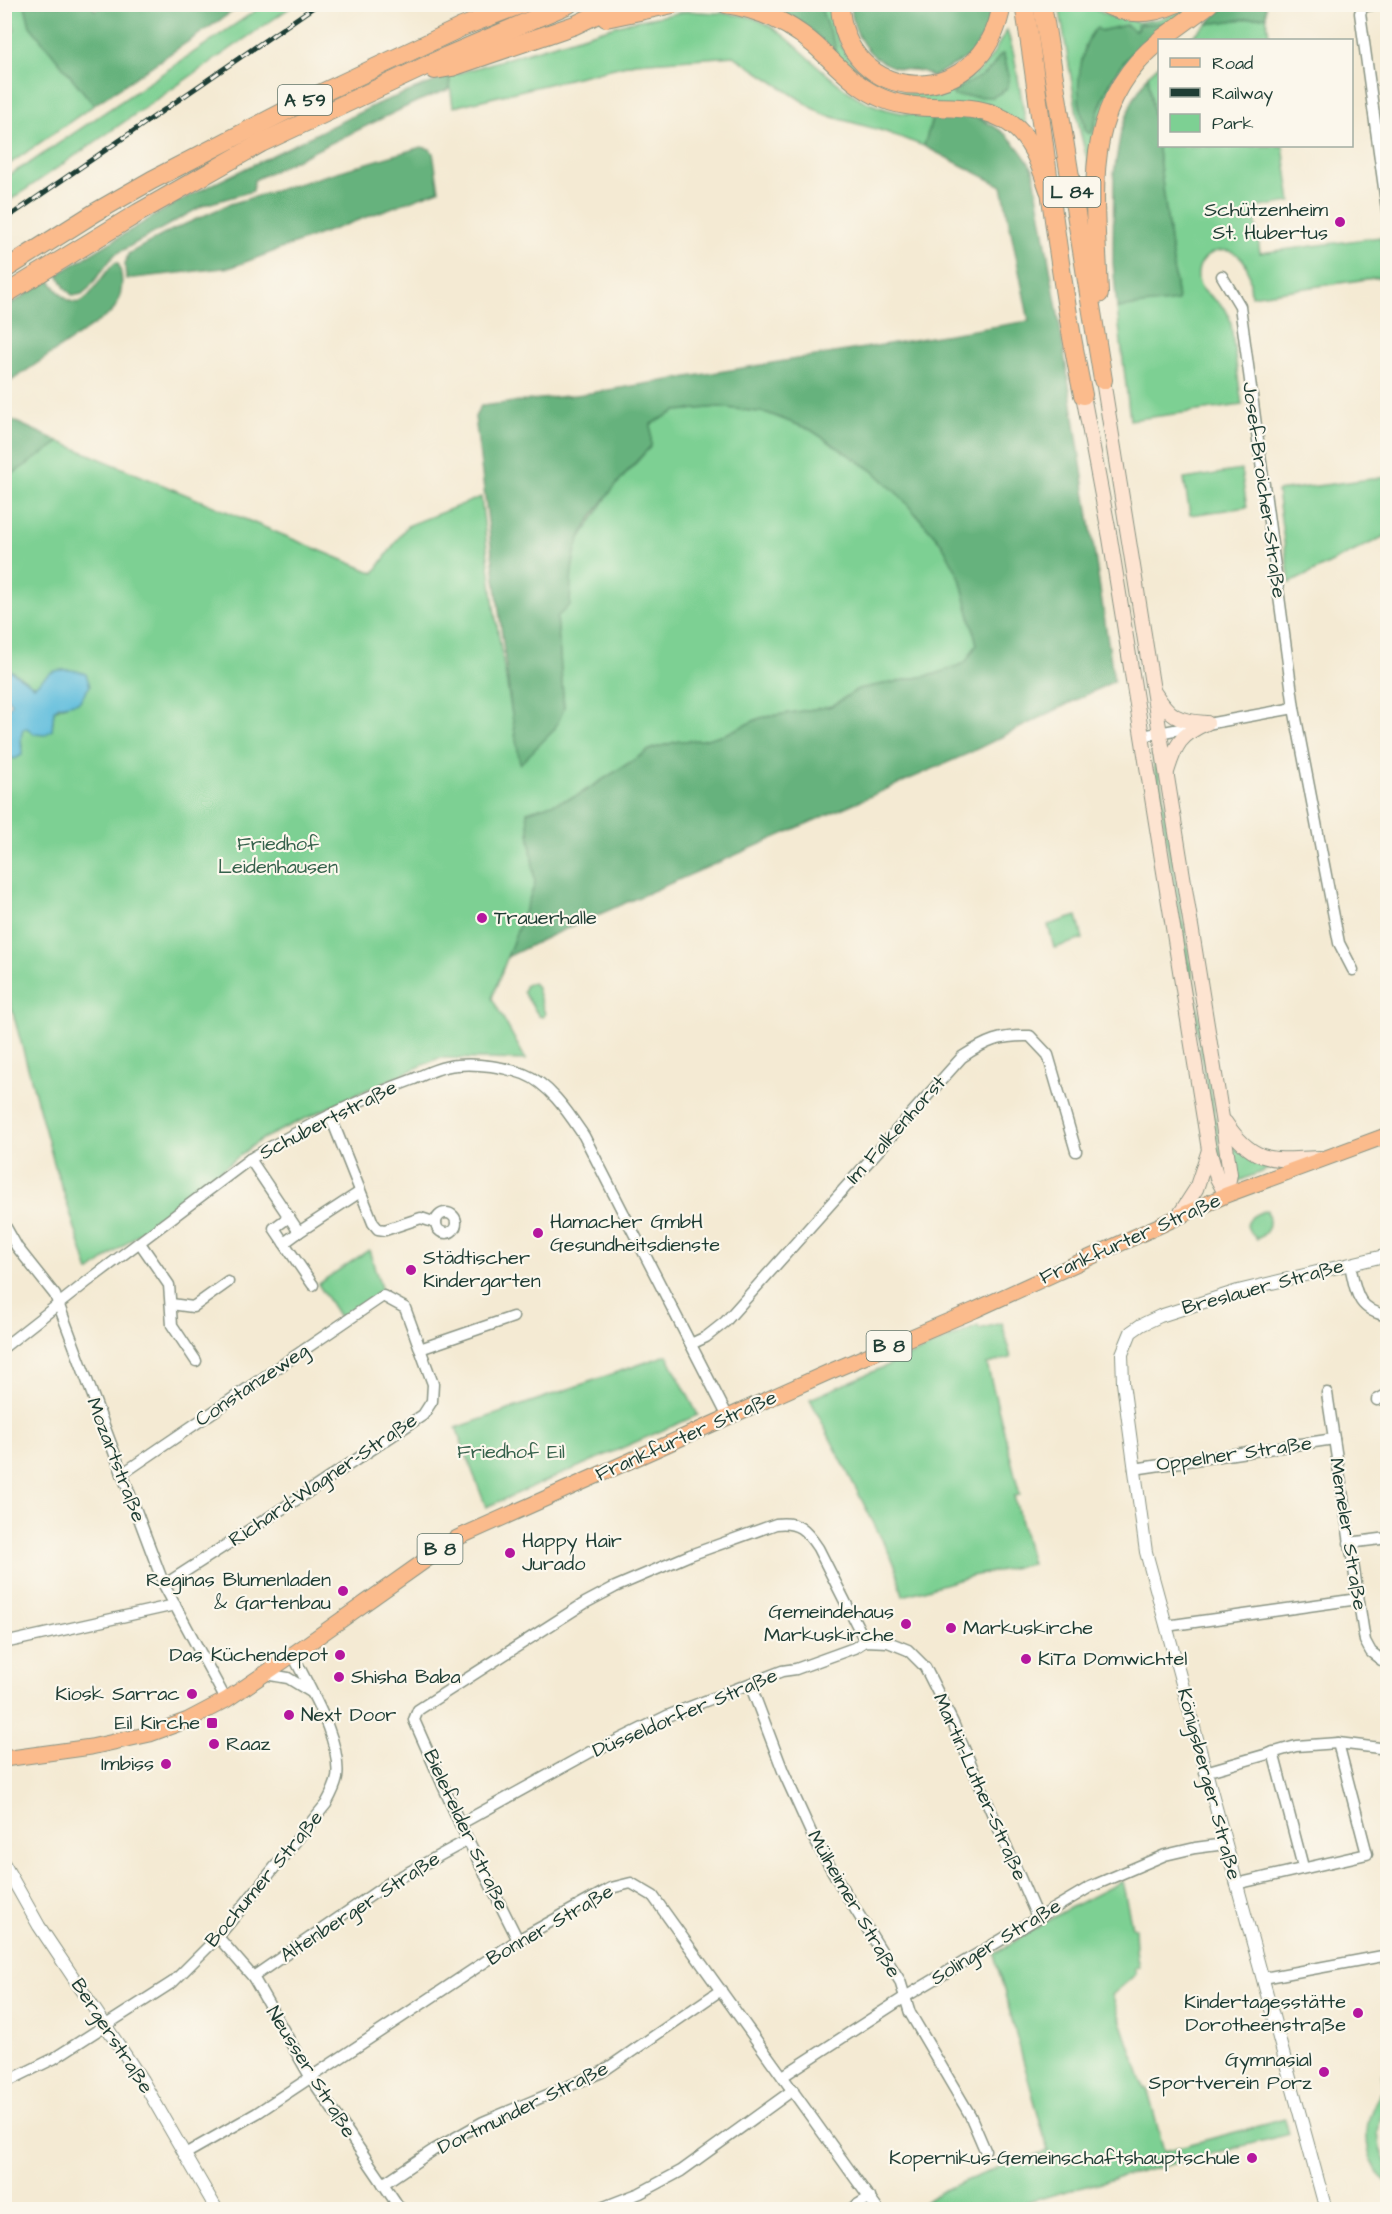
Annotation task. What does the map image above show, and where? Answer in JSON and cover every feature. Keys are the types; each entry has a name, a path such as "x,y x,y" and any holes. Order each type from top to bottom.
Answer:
{"highway":[{"path":"462,27 500,4"},
{"name":"A 59","path":"4,270 152,180 309,99 462,27 522,4"},
{"name":"A 59","path":"4,294 138,213 261,143 410,73 569,4"},
{"path":"410,73 452,67 575,25 619,4"},
{"path":"575,25 673,4"},
{"path":"726,4 758,12 796,30 860,86 884,99 913,107 975,109 1004,119 1028,140 1049,190"},
{"path":"840,4 846,37 852,49 867,66 890,80 921,85 948,80 974,63 989,44 996,29 1002,4"},
{"name":"L 84","path":"1024,4 1040,103 1049,190 1083,395"},
{"name":"L 84","path":"1042,4 1103,380"},
{"path":"1104,4 1121,11 1135,13 1155,11 1175,4"},
{"path":"1163,39 1209,4"},
{"path":"1103,380 1094,206 1098,146 1107,112 1119,87 1135,64 1158,43"}],"main road":[{"name":"L 84","path":"1103,380 1158,733 1222,1118 1230,1174 1226,1195"},
{"name":"L 84","path":"1083,395 1110,538 1209,1150 1217,1178 1226,1195"},
{"path":"1152,688 1162,705 1174,717 1207,723"},
{"path":"1166,777 1172,756 1181,738 1207,723"},
{"path":"1222,1118 1242,1146 1253,1153 1280,1160 1323,1158"},
{"name":"Frankfurter Straße","path":"5,1760 79,1750 150,1734 188,1720 226,1700 293,1655 457,1538 829,1372 975,1310 1226,1195 1388,1135"},
{"path":"1178,1217 1196,1190 1209,1150"}],"street":[{"path":"1376,4 1363,7 1360,13 1388,217"},
{"name":"Josef-Broicher-Straße","path":"1222,276 1240,306 1294,708 1339,943 1353,970"},
{"path":"1142,736 1294,708"},
{"name":"Im Falkenhorst","path":"691,1344 725,1322 962,1057 984,1042 1010,1035 1030,1036 1048,1055 1076,1151"},
{"name":"Schubertstraße","path":"4,1347 250,1159 330,1115 395,1085 444,1067 491,1066 526,1075 557,1098 584,1136 728,1417"},
{"path":"330,1115 373,1223 378,1229 385,1230 421,1218 436,1223"},
{"path":"250,1159 299,1232"},
{"path":"284,1243 360,1192"},
{"path":"289,1217 274,1228 313,1285"},
{"name":"Mozartstraße","path":"4,1224 17,1247 55,1294 164,1585 226,1700"},
{"path":"140,1243 169,1286 172,1325 196,1361"},
{"name":"Breslauer Straße","path":"1141,1324 1179,1308 1238,1291 1388,1255"},
{"path":"1350,1264 1357,1295 1362,1304 1374,1314 1388,1316"},
{"path":"171,1304 193,1306 228,1282"},
{"name":"Richard-Wagner-Straße","path":"164,1585 423,1415 432,1401 434,1392 420,1349 405,1308 383,1296"},
{"name":"Constanzeweg","path":"122,1474 383,1296"},
{"path":"420,1349 513,1317"},
{"name":"Königsberger Straße","path":"1141,1324 1131,1332 1125,1343 1121,1366 1146,1552 1326,2210"},
{"name":"Memeler Straße","path":"1327,1393 1365,1641 1371,1652 1388,1665"},
{"path":"1377,1400 1388,1394"},
{"name":"Oppelner Straße","path":"1134,1469 1334,1439"},
{"name":"Bielefelder Straße","path":"518,1940 460,1824 414,1720 418,1710 585,1603 615,1587 690,1555 776,1524 789,1522 800,1527 810,1536 866,1641"},
{"path":"1349,1543 1388,1538"},
{"path":"1166,1626 1358,1599"},
{"path":"4,1643 175,1605"},
{"name":"Martin-Luther-Straße","path":"866,1641 888,1642 908,1650 926,1667 1037,1917"},
{"name":"Düsseldorfer Straße","path":"460,1824 592,1751 667,1716 854,1648 866,1641"},
{"name":"Bochumer Straße","path":"4,2083 53,2059 172,1982 218,1937 317,1816 334,1789 337,1767 334,1743 293,1655"},
{"path":"264,1674 288,1678 311,1692"},
{"name":"Mülheimer Straße","path":"750,1684 783,1771 813,1837 900,1981 910,2013 970,2115 985,2150"},
{"path":"1205,1772 1296,1746 1338,1743 1388,1749"},
{"path":"1236,1884 1367,1854 1338,1743"},
{"path":"1273,1752 1304,1867"},
{"name":"Altenberger Straße","path":"253,1977 389,1883 468,1840"},
{"name":"Solinger Straße","path":"783,2076 905,1997 1090,1887 1166,1855 1225,1844"},
{"name":"Bergerstraße","path":"4,1864 39,1926 142,2080 216,2210"},
{"name":"Bonner Straße","path":"185,2154 257,2113 518,1940 611,1888 631,1883 653,1896 878,2210"},
{"name":"Neusser Straße","path":"218,1937 253,1977 311,2078 401,2210"},
{"path":"1263,1978 1388,1955"},
{"name":"Dortmunder Straße","path":"383,2184 432,2151 483,2122 602,2072 721,1990"},
{"path":"596,2210 640,2193 681,2171 793,2090"},
{"path":"849,2210 870,2197"}],"green space":[{"path":"107,4 242,5 94,105 30,26 25,5 93,5 94,10"},
{"path":"767,4 794,16 811,29 829,49 820,5 831,5 835,31 845,53 860,71 879,84 901,91 924,93 948,89 971,77 990,59 1007,30 1014,55 1027,130 894,98 750,5","holes":["1004,55 1009,76 1007,89 1001,93 957,90 984,75"]},
{"path":"1227,4 1266,5 1266,16 1207,24"},
{"path":"6,5 25,5 30,26 94,105 5,167 5,35 15,30"},
{"path":"264,5 294,5 12,199 5,189 5,177 28,164"},
{"path":"770,5 820,5 836,47 835,50 829,50 817,35 795,18"},
{"path":"851,5 993,5 986,31 970,56 932,77 923,72 887,64 870,52 858,36"},
{"path":"1059,5 1086,5 1109,16 1139,22 1159,19 1192,5 1202,5 1148,45 1089,167 1080,131","holes":["1163,23 1154,36 1137,48 1118,70 1107,90 1092,133 1085,129 1079,102 1085,45 1100,31 1126,25 1135,31 1140,24"]},
{"path":"689,11 739,15 761,21 783,35 837,83 864,101 894,112 933,116 924,146 883,131 822,114 734,56 635,63 453,107 449,76 629,22"},
{"path":"1266,16 1270,39 1189,39 1207,24"},
{"path":"1166,24 1126,59 1112,79 1102,100 1092,133 1088,133 1085,130 1079,89 1082,60 1092,33 1097,28 1101,31 1126,25 1135,31 1138,29 1137,25"},
{"path":"1003,54 1009,76 1007,89 993,97 954,96 953,93 957,90 987,72"},
{"path":"1158,66 1158,147 1283,147 1291,202 1254,208 1260,253 1380,237 1387,276 1251,296 1248,272 1243,260 1231,252 1217,251 1210,254 1200,264 1198,280 1204,291 1224,308 1229,317 1242,405 1130,420 1117,308 1178,300 1148,75"},
{"path":"1148,75 1178,301 1117,308 1113,262 1114,173 1121,131 1132,102"},
{"path":"449,76 450,89 418,101 254,180 253,191 204,205 114,255 82,294 73,296 65,288 58,274 179,201 377,104"},
{"path":"969,115 1007,135 1033,169 1060,326 1114,681 967,754 554,934 507,957 535,884 527,812 577,796 651,749 679,741 703,740 728,733 760,718 832,706 858,689 936,674 965,663 977,644 960,578 942,544 900,496 872,470 811,430 767,413 719,407 676,411 651,424 651,446 609,493 589,522 577,546 570,605 557,617 564,709 554,730 520,764 475,417 481,406 584,394 1029,321 1002,186 924,146 933,116"},
{"path":"421,147 430,149 433,153 439,190 232,267 126,279 125,265 128,254 170,231 230,204"},
{"path":"115,263 118,263 120,269 121,290 118,302 111,313 5,385 5,308 49,279 61,294 71,301 79,302 86,298"},
{"name":"Friedhof Leidenhausen","path":"719,407 767,413 811,430 872,470 900,496 942,544 960,578 977,644 965,663 936,674 858,689 832,706 760,718 728,733 703,740 679,741 651,749 577,796 527,812 535,884 492,998 526,1060 439,1058 260,1140 89,1272 54,1163 5,984 4,756 7,758 22,749 23,729 52,730 54,710 66,705 89,682 86,678 32,686 5,667 5,479 60,442 374,573 407,526 481,497 494,607 520,763 564,709 557,617 572,569 577,543 611,491 651,446 651,424 676,411"},
{"path":"5,417 60,442 5,479"},
{"path":"1241,470 1247,507 1190,515 1184,479"},
{"path":"1387,477 1387,535 1290,583 1277,491"},
{"path":"1152,753 1156,753 1225,1175 1221,1176"},
{"path":"1077,916 1083,939 1054,948 1048,925"},
{"path":"533,983 545,1014 543,1017 539,1016 523,992 526,984"},
{"path":"1230,1142 1254,1158 1278,1165 1234,1183"},
{"path":"1267,1210 1268,1227 1265,1233 1257,1239 1248,1229 1248,1221"},
{"path":"369,1250 382,1291 341,1320 318,1284"},
{"path":"1002,1323 1011,1358 987,1364 1020,1495 1014,1496 1032,1564 972,1576 903,1596 895,1565 810,1399 978,1326 979,1329"},
{"name":"Friedhof Eil","path":"667,1355 698,1415 486,1507 456,1428"},
{"path":"1122,1881 1132,1927 1135,1928 1139,1967 1134,1968 1136,1974 1112,1995 1144,2088 1147,2088 1164,2151 1285,2119 1289,2134 1005,2209 913,2209 944,2190 1002,2166 1048,2151 994,1954 1062,1912"},
{"path":"1387,2073 1387,2103 1381,2115 1378,2132 1380,2148 1387,2166 1387,2183 1372,2161 1367,2138 1371,2113 1383,2090 1381,2074"}],"water":[{"path":"5,667 34,686 50,673 65,670 86,674 90,686 79,702 59,706 54,710 52,730 45,735 34,734 27,728 23,729 22,755 15,759 5,756 5,709 11,703 5,696"}],"railway":[{"path":"4,220 318,4"}],"place":[{"name":"Schützenheim St. Hubertus","path":"1340,222"},
{"name":"Trauerhalle","path":"482,918"},
{"name":"Hamacher GmbH Gesundheitsdienste","path":"538,1233"},
{"name":"Städtischer Kindergarten","path":"411,1270"},
{"name":"Happy Hair Jurado","path":"510,1553"},
{"name":"Reginas Blumenladen & Gartenbau","path":"343,1591"},
{"name":"Gemeindehaus Markuskirche","path":"906,1624"},
{"name":"Markuskirche","path":"951,1628"},
{"name":"Das Küchendepot","path":"340,1655"},
{"name":"KiTa Domwichtel","path":"1026,1659"},
{"name":"Shisha Baba","path":"339,1677"},
{"name":"Kiosk Sarrac","path":"192,1694"},
{"name":"Next Door","path":"289,1715"},
{"name":"Eil Kirche","path":"212,1723"},
{"name":"Raaz","path":"214,1744"},
{"name":"Imbiss","path":"166,1764"},
{"name":"Kindertagesstätte Dorotheenstraße","path":"1358,2013"},
{"name":"Gymnasial Sportverein Porz","path":"1324,2072"},
{"name":"Kopernikus-Gemeinschaftshauptschule","path":"1252,2158"}]}
